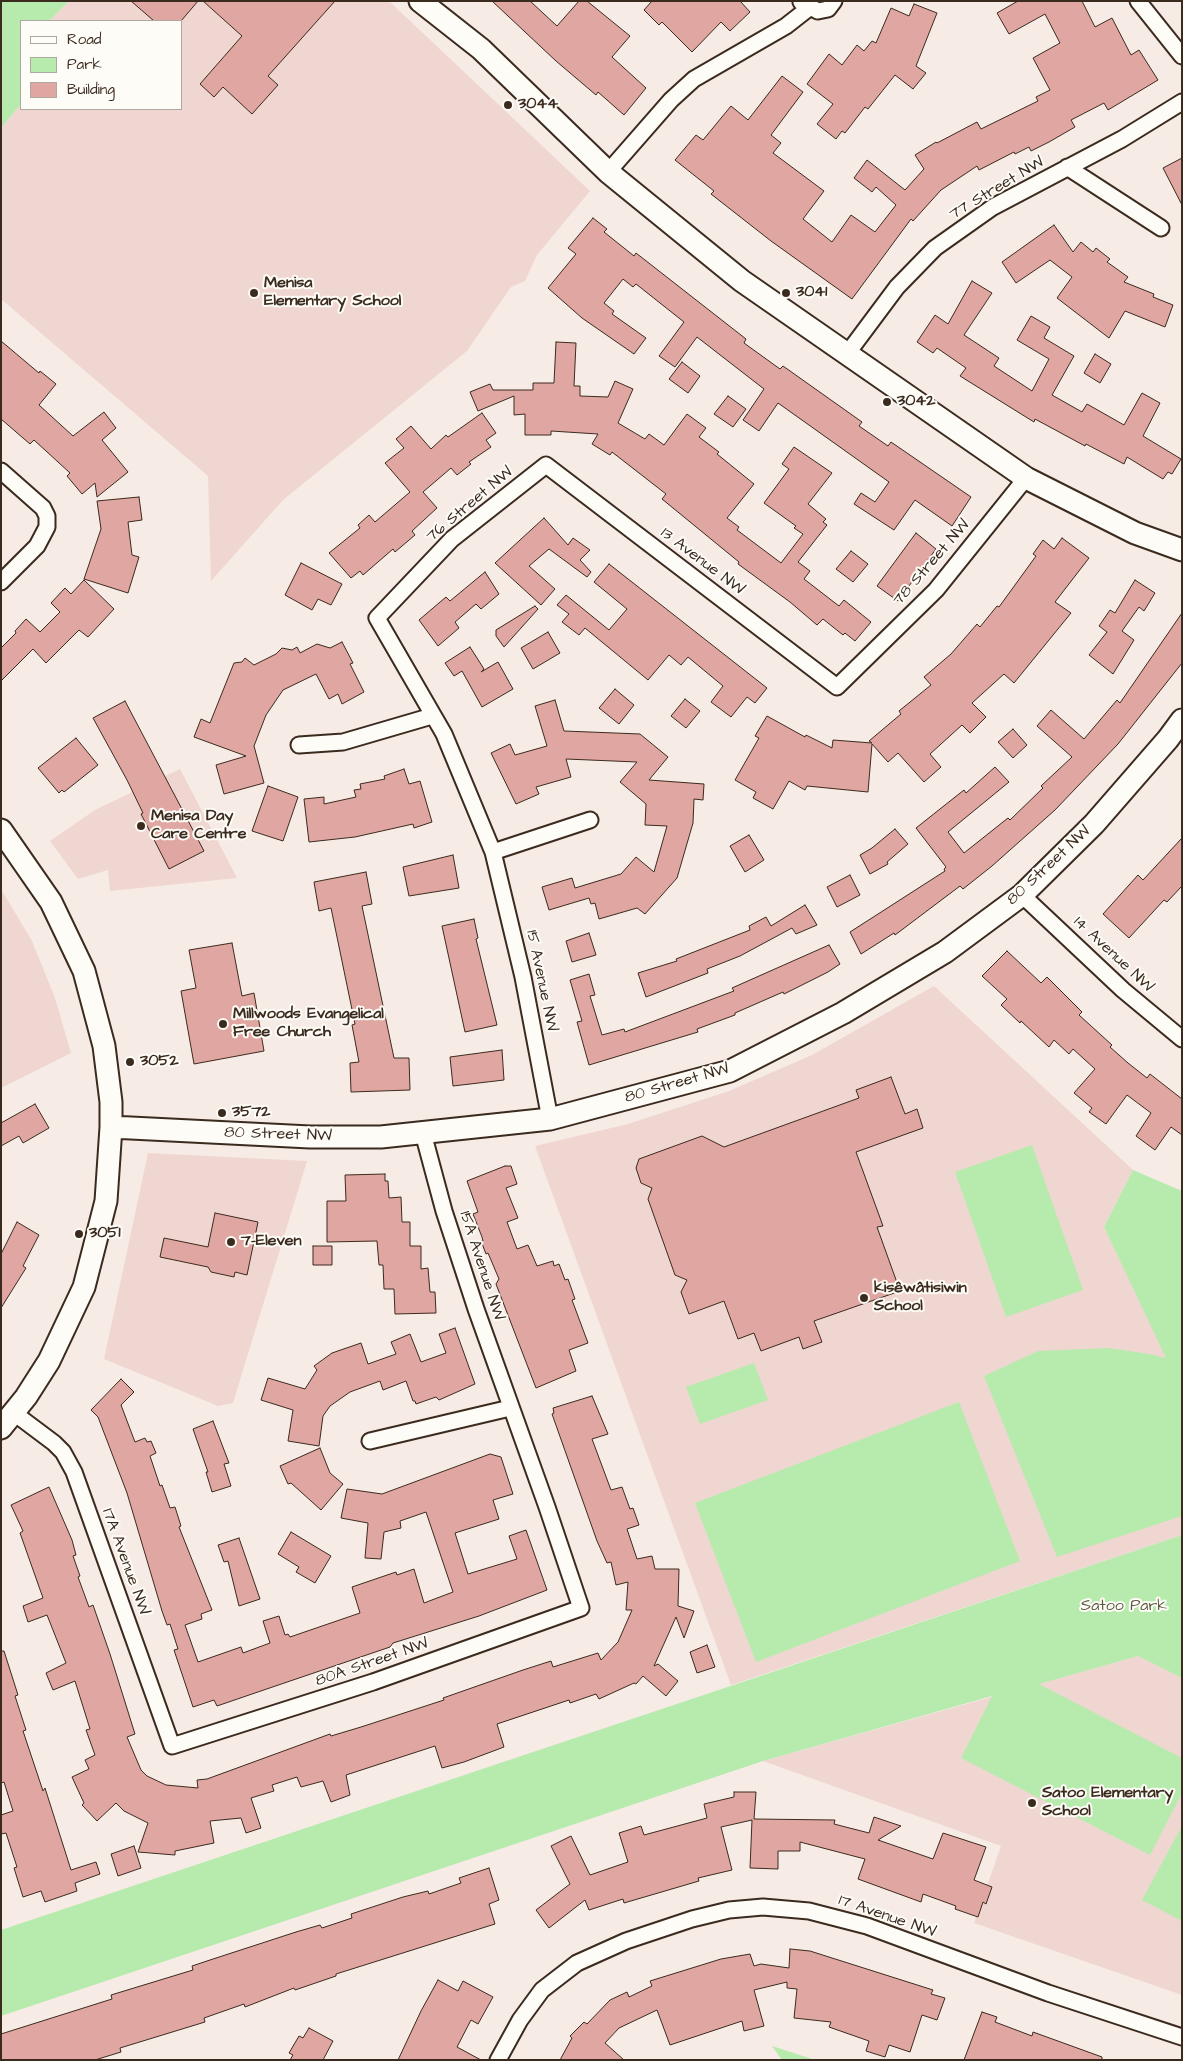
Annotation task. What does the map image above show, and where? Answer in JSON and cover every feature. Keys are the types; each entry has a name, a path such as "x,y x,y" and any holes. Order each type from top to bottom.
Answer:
{"street":[{"path":"420,1 481,49 608,172 742,281 1026,478 1135,533 1182,550"},
{"path":"608,172 671,100 694,79 786,26 804,4 818,11 828,9 834,1"},
{"path":"1138,1 1182,56"},
{"name":"77 Street NW","path":"847,354 897,287 935,248 993,207 1122,139 1182,102"},
{"name":"77 Street NW","path":"1067,167 1161,228"},
{"name":"76 Street NW","path":"377,618 452,539 546,465"},
{"name":"13 Avenue NW","path":"546,465 837,687"},
{"path":"1,471 43,508 47,516 44,536 37,546 1,582"},
{"name":"78 Street NW","path":"837,687 936,590 1026,478"},
{"name":"15 Avenue NW","path":"377,618 444,734 493,852 523,977 550,1119"},
{"path":"299,744 343,742 432,716"},
{"name":"80 Street NW","path":"111,1127 316,1137 381,1137 423,1134 550,1119 730,1071 843,1013 945,952 1022,895 1094,824 1168,739 1182,720"},
{"path":"493,852 590,820"},
{"path":"1,830 51,902 84,970 104,1046 111,1102 106,1201 90,1268 63,1336 36,1383 8,1420"},
{"name":"14 Avenue NW","path":"1022,895 1123,990 1182,1039"},
{"name":"15A Avenue NW","path":"423,1134 444,1211 510,1408 547,1507 581,1608"},
{"path":"370,1441 510,1408"},
{"name":"17A Avenue NW","path":"8,1420 54,1443 74,1472 172,1746"},
{"name":"80A Street NW","path":"172,1746 373,1682 581,1608"},
{"name":"17 Avenue NW","path":"498,2060 520,2020 538,1996 559,1975 577,1963 626,1941 718,1913 763,1907 794,1909 867,1926 1048,1993 1182,2038"}],"shaded area":[{"name":"Menisa Elementary School","path":"69,1 389,1 590,191 537,255 525,281 511,287 467,351 283,500 211,581 208,476 1,299 1,128 20,105 20,110 182,110 182,20 50,20"},
{"name":"Menisa Day Care Centre","path":"180,769 237,878 110,891 108,870 78,879 50,841 95,810"},
{"path":"1,889 32,941 55,998 71,1053 1,1088"},
{"name":"kisêwâtisiwin School","path":"934,986 1133,1170 1104,1227 1182,1390 1182,1535 731,1685 535,1146 628,1124 729,1091 812,1055"},
{"path":"148,1153 307,1161 233,1403 218,1406 104,1359"},
{"name":"Satoo Elementary School","path":"1138,1656 1182,1678 1182,1995 974,1923 1001,1846 763,1761"}],"green space":[{"path":"1,1 69,1 50,20 20,20 20,105 1,128"},
{"path":"1032,1145 1083,1290 1006,1317 955,1172"},
{"path":"1133,1170 1182,1191 1182,1516 1057,1557 984,1376 1038,1351 1109,1348 1166,1358 1104,1227"},
{"path":"754,1363 768,1400 700,1424 686,1387"},
{"path":"959,1402 1020,1561 756,1662 695,1503"},
{"name":"Satoo Park","path":"1182,1535 1182,1678 1138,1656 1039,1684 1182,1758 1182,1793 1150,1855 961,1758 992,1696 763,1761 1,2016 1,1930"},
{"path":"1182,1826 1182,1921 1142,1900"},
{"path":"772,2046 815,2060 782,2060"}],"building":[{"path":"131,1 198,1 182,20 153,20"},
{"path":"203,1 335,1 268,76 278,85 252,114 223,87 214,97 200,84 242,36"},
{"path":"492,1 530,1 557,26 579,1 587,1 630,36 612,57 646,88 624,115 598,92 596,95 556,61"},
{"path":"652,1 740,1 750,12 730,31 721,22 692,52 662,22 659,25 644,10"},
{"path":"1018,1 1082,1 1095,27 1112,18 1131,55 1139,50 1158,80 1108,110 1104,103 1071,120 1075,127 1049,142 1031,151 1029,147 1015,154 1014,152 979,170 977,166 941,190 913,221 911,219 852,299 771,241 711,194 714,191 675,160 696,135 703,140 731,106 748,120 782,76 803,92 771,135 781,143 773,153 824,191 803,219 832,242 851,215 875,232 896,205 876,187 872,192 854,178 867,160 905,190 924,169 915,155 936,142 977,122 981,129 1038,101 1036,97 1050,90 1033,58 1060,43 1045,14 1009,34 997,13"},
{"path":"914,4 937,13 916,66 926,73 913,89 895,75 868,109 865,107 845,133 842,131 836,139 817,124 833,104 807,84 829,54 842,65 857,45 864,51 872,41 876,43 891,8 909,16"},
{"path":"1182,158 1182,205 1163,168"},
{"path":"593,218 607,229 604,232 634,256 636,253 746,339 744,343 780,369 783,366 862,422 859,426 888,446 891,442 971,497 952,526 915,500 894,530 854,504 861,493 875,502 889,482 778,403 759,431 743,420 764,389 697,337 675,367 659,356 684,322 636,284 633,287 623,279 604,303 614,311 612,314 646,338 634,354 582,318 548,288 576,254 568,248"},
{"path":"1054,225 1073,252 1081,242 1093,252 1096,248 1110,259 1107,262 1128,277 1124,282 1154,294 1153,297 1173,305 1165,327 1125,311 1109,338 1057,298 1072,277 1050,260 1016,283 1002,262"},
{"path":"972,281 992,293 964,335 999,358 994,366 1032,391 1049,359 1017,340 1031,316 1050,327 1044,338 1074,356 1052,395 1082,412 1087,404 1124,425 1142,393 1160,403 1143,436 1181,459 1172,474 1168,472 1163,479 1127,457 1124,464 1086,444 1085,446 1035,419 1034,422 960,376 966,368 937,348 933,353 917,342 935,315 948,324"},
{"path":"1,341 39,373 40,371 56,384 39,405 73,436 104,412 116,428 102,440 128,472 97,497 95,483 82,494 67,476 70,473 34,440 30,444 1,419"},
{"path":"556,342 576,343 574,386 580,386 580,396 608,397 615,381 633,389 618,423 645,439 649,434 664,445 687,414 706,428 699,437 719,452 717,454 754,484 727,518 739,527 737,530 781,563 803,534 794,528 796,526 764,503 789,469 782,464 794,447 832,473 808,504 826,519 823,522 827,525 798,562 810,571 804,579 839,606 844,600 871,622 855,641 845,633 843,635 823,619 817,625 790,602 738,564 739,562 662,499 666,494 612,452 610,455 592,444 598,434 551,431 551,435 525,435 525,414 514,415 514,396 478,411 470,392 490,384 493,390 533,390 533,383 554,383"},
{"path":"1095,354 1111,364 1100,383 1084,373"},
{"path":"682,362 700,376 688,393 669,379"},
{"path":"728,396 746,409 733,427 714,414"},
{"path":"482,413 496,433 486,440 491,447 469,462 471,464 457,475 451,468 423,492 437,508 412,531 415,535 395,552 393,549 363,575 360,571 351,578 329,553 360,528 358,525 369,515 375,522 410,492 385,463 404,448 396,439 411,426 431,449 446,435 448,437"},
{"path":"139,497 142,520 128,522 132,555 139,557 128,593 84,579 101,529 97,501"},
{"path":"544,518 568,545 573,538 590,550 580,560 591,572 587,577 549,549 529,566 555,589 541,605 495,563"},
{"path":"916,533 936,549 898,601 877,586"},
{"path":"1062,538 1089,558 1055,602 1071,613 1014,683 1004,674 972,703 986,717 970,733 962,725 930,754 941,767 924,782 898,753 888,762 872,744 868,792 807,786 805,790 789,781 773,809 753,798 756,792 735,780 759,738 755,736 767,716 805,737 806,735 832,748 833,740 872,743 869,741 901,714 899,711 931,685 924,677 951,654 977,624 980,627 997,606 999,607 1036,556 1033,554 1043,540 1054,549"},
{"path":"851,551 868,564 853,582 836,569"},
{"path":"301,563 342,584 331,605 318,599 312,610 285,595"},
{"path":"609,564 767,688 755,703 747,697 731,717 711,702 723,686 688,657 681,665 669,655 648,680 585,628 579,635 562,622 569,614 557,605 566,595 609,630 627,609 594,582"},
{"path":"485,572 499,594 481,609 476,604 455,622 459,628 438,646 419,620 446,597 450,601"},
{"path":"84,580 114,609 88,637 79,630 46,663 33,649 1,681 1,648 16,633 15,631 26,619 40,632 60,612 51,603 65,588 71,594"},
{"path":"1135,580 1155,593 1144,611 1139,607 1122,631 1134,640 1113,674 1089,655 1107,632 1099,626 1110,610 1115,613"},
{"path":"535,606 538,609 504,647 496,636 496,630"},
{"path":"1182,613 1182,663 1118,744 1055,810 992,866 963,889 960,886 895,935 894,933 861,954 850,932 945,871 946,867 916,828 964,790 966,793 995,767 1009,782 948,832 964,853 1008,818 1010,820 1043,788 1041,786 1072,757 1037,726 1051,710 1084,739 1117,700 1120,703"},
{"path":"548,632 560,653 533,669 521,648"},
{"path":"342,642 353,663 350,664 364,692 342,704 338,694 329,699 316,674 283,690 266,715 254,746 264,783 224,794 216,765 246,756 194,737 201,719 210,723 234,663 242,662 245,658 254,665 276,654 282,648 292,650 297,647 300,653 317,644 330,648"},
{"path":"470,647 484,669 481,672 498,662 513,689 482,707 462,671 454,676 445,663"},
{"path":"615,689 634,705 619,724 599,708"},
{"path":"685,699 700,711 686,728 671,716"},
{"path":"555,700 564,731 640,734 668,757 649,780 704,784 703,800 694,799 693,823 677,878 645,914 637,908 599,919 595,903 591,904 589,898 549,910 542,887 572,878 575,888 621,874 636,857 654,872 667,826 645,825 646,804 620,782 637,762 566,759 571,777 536,787 539,794 516,804 491,753 510,744 515,755 547,746 535,706"},
{"path":"125,701 204,851 169,869 141,814 143,813 127,780 93,718"},
{"path":"1013,729 1027,745 1013,758 998,742"},
{"path":"76,738 98,765 64,792 62,790 59,793 38,768"},
{"path":"404,769 409,784 420,781 432,822 414,828 413,824 355,837 309,842 304,799 324,797 324,804 356,797 354,790 361,789 360,784 385,779 384,776"},
{"path":"268,786 298,797 283,841 252,831"},
{"path":"895,829 908,844 887,862 888,864 870,874 860,855 872,848"},
{"path":"749,835 764,860 745,872 730,846"},
{"path":"1182,838 1182,886 1167,902 1164,900 1129,938 1103,914 1138,875 1143,880"},
{"path":"453,855 459,888 409,896 403,867"},
{"path":"366,872 372,904 362,906 394,1058 409,1058 410,1090 351,1092 350,1063 359,1062 352,1025 355,1024 331,908 319,911 314,882"},
{"path":"850,875 860,895 837,907 827,887"},
{"path":"805,905 817,925 796,934 792,928 740,956 707,969 708,973 646,997 638,973 677,961 676,959 750,930 749,926 766,917 771,926"},
{"path":"474,919 478,938 476,939 497,1025 465,1032 442,926"},
{"path":"589,933 596,955 572,962 566,941"},
{"name":"Millwoods Evangelical Free Church","path":"232,943 242,996 254,993 264,1051 194,1064 181,991 196,988 189,950"},
{"path":"829,945 840,964 784,994 783,992 735,1013 735,1015 697,1029 698,1032 589,1065 577,1022 582,1021 570,980 589,974 595,995 590,996 602,1035 624,1029 625,1032 734,991 732,988"},
{"path":"1007,951 1041,983 1047,977 1082,1012 1079,1015 1112,1045 1110,1047 1128,1063 1147,1078 1150,1074 1182,1099 1182,1135 1171,1127 1155,1150 1136,1136 1151,1113 1127,1095 1106,1124 1089,1112 1092,1108 1074,1093 1095,1069 1073,1049 1069,1054 1054,1040 1049,1047 1001,1005 1007,999 982,976"},
{"path":"502,1050 504,1080 453,1086 450,1057"},
{"path":"891,1077 905,1114 917,1109 923,1128 856,1152 883,1226 877,1227 900,1291 814,1321 822,1342 803,1349 799,1337 761,1351 754,1333 738,1339 724,1301 689,1314 681,1292 687,1280 675,1275 648,1199 652,1188 641,1183 636,1168 639,1159 702,1136 724,1147 859,1098 856,1090"},
{"path":"35,1104 49,1128 23,1143 19,1136 1,1146 1,1123"},
{"path":"505,1166 511,1166 517,1184 506,1188 518,1218 507,1222 517,1249 528,1245 537,1266 553,1261 554,1266 559,1264 565,1280 568,1279 575,1299 572,1300 588,1343 569,1350 576,1371 536,1388 496,1284 499,1279 481,1241 483,1241 482,1237 473,1214 478,1212 467,1181"},
{"path":"385,1174 385,1181 388,1181 389,1198 401,1197 402,1222 410,1222 410,1246 421,1246 421,1269 428,1268 430,1292 435,1292 436,1313 395,1314 394,1289 384,1289 383,1265 379,1265 377,1241 327,1242 327,1201 346,1201 345,1175"},
{"name":"7-Eleven","path":"215,1213 258,1222 247,1275 235,1272 234,1277 211,1272 208,1267 160,1257 164,1238 208,1247"},
{"path":"17,1222 39,1235 23,1266 26,1268 1,1308 1,1254"},
{"path":"313,1246 332,1246 332,1265 313,1265"},
{"path":"455,1328 475,1384 439,1400 436,1397 416,1404 413,1401 406,1381 383,1390 380,1381 350,1392 330,1406 323,1416 319,1446 288,1441 293,1410 261,1400 268,1378 305,1389 317,1370 314,1366 332,1353 361,1343 368,1364 396,1354 391,1342 410,1334 421,1362 446,1353 439,1334"},
{"path":"121,1379 134,1392 121,1405 135,1442 145,1438 147,1442 151,1441 156,1453 150,1456 160,1486 162,1485 170,1508 175,1507 181,1526 179,1527 212,1610 201,1614 202,1619 185,1625 198,1662 241,1647 243,1653 270,1643 263,1621 279,1616 285,1635 288,1634 290,1637 360,1613 352,1587 396,1572 397,1575 414,1569 424,1603 453,1592 426,1512 400,1521 401,1528 384,1532 381,1559 365,1558 368,1523 341,1518 347,1489 382,1494 490,1454 501,1457 513,1494 493,1500 499,1519 455,1533 468,1574 517,1559 509,1536 526,1530 547,1590 479,1616 393,1643 390,1647 217,1706 214,1700 193,1707 174,1650 178,1649 170,1624 167,1625 162,1611 127,1493 98,1417 91,1410"},
{"path":"592,1396 608,1434 592,1439 611,1490 622,1487 630,1509 633,1508 639,1525 627,1529 637,1559 652,1556 655,1569 679,1569 678,1606 694,1611 684,1638 676,1617 654,1666 658,1664 678,1681 666,1696 643,1676 636,1684 634,1683 599,1699 596,1694 570,1703 569,1700 497,1724 504,1747 464,1762 442,1768 435,1746 346,1775 350,1795 331,1802 323,1781 301,1787 297,1777 272,1785 274,1791 251,1798 261,1828 246,1833 241,1818 210,1821 214,1843 175,1851 175,1855 138,1852 148,1823 124,1811 116,1803 97,1821 82,1805 84,1803 72,1777 89,1769 85,1760 95,1755 86,1730 90,1729 75,1681 53,1690 46,1673 66,1663 47,1615 28,1622 23,1606 43,1598 20,1533 23,1531 11,1505 49,1487 72,1540 76,1555 73,1556 80,1576 78,1577 89,1607 93,1605 110,1654 135,1734 127,1737 141,1770 147,1776 166,1785 198,1788 197,1780 207,1779 330,1734 331,1736 444,1700 443,1698 551,1661 553,1667 598,1653 601,1660 618,1642 632,1610 626,1610 628,1582 616,1585 611,1562 607,1563 597,1541 552,1414 554,1413 553,1408"},
{"path":"213,1421 229,1463 224,1464 231,1486 212,1492 206,1472 208,1472 193,1429"},
{"path":"320,1448 330,1473 343,1484 321,1510 291,1483 288,1484 280,1466"},
{"path":"291,1532 331,1556 315,1583 296,1572 299,1567 278,1554"},
{"path":"239,1538 260,1599 239,1606 228,1561 224,1562 218,1545"},
{"path":"707,1645 715,1667 697,1673 690,1652"},
{"path":"1,1651 4,1651 18,1695 15,1696 26,1730 23,1731 43,1791 45,1788 71,1870 96,1862 100,1874 75,1883 77,1891 45,1902 41,1891 23,1897 14,1868 17,1867 6,1833 1,1834 1,1815 13,1811 4,1782 1,1783"},
{"path":"734,1792 756,1792 754,1819 835,1820 834,1824 869,1833 874,1817 901,1826 878,1840 933,1859 943,1833 986,1847 974,1880 992,1887 986,1904 983,1902 978,1917 955,1909 956,1906 923,1894 921,1902 858,1879 865,1859 800,1842 800,1851 778,1851 778,1869 750,1868 752,1820 721,1827 732,1870 698,1878 699,1881 624,1903 623,1899 589,1910 585,1900 549,1928 536,1910 570,1884 551,1846 571,1836 590,1875 628,1862 619,1833 641,1826 644,1835 707,1818 704,1804 734,1797"},
{"path":"134,1846 141,1868 118,1876 111,1854"},
{"path":"489,1868 499,1900 489,1904 495,1924 336,1974 336,1976 295,1990 294,1988 245,2007 244,2004 204,2018 205,2022 120,2048 121,2052 95,2060 1,2060 1,2034 112,1999 111,1995 193,1970 192,1966 210,1960 320,1925 322,1928 352,1918 351,1914 403,1897 428,1891 429,1894 461,1883 459,1878"},
{"path":"790,1949 810,1951 933,1990 931,1994 945,1998 937,2020 922,2015 910,2052 889,2045 885,2057 866,2051 869,2041 829,2027 831,2022 794,2018 797,1989 787,1988 787,1982 754,1990 764,2026 744,2031 742,2021 670,2045 657,2010 619,2028 605,2043 624,2060 560,2060 572,2038 570,2036 584,2022 587,2024 610,2000 627,1992 629,1997 652,1986 650,1981 721,1959 750,1954 754,1966 761,1964 789,1968"},
{"path":"438,1980 458,1991 463,1981 493,1997 478,2024 471,2020 457,2047 481,2060 398,2060"},
{"path":"982,2012 997,2017 995,2022 1032,2036 1033,2032 1102,2057 1102,2060 964,2060"},
{"path":"309,2028 333,2041 323,2060 290,2060 293,2055 289,2053 299,2036 303,2038"}],"place":[{"name":"3044","path":"508,105"},
{"name":"Menisa Elementary School","path":"254,293"},
{"name":"3041","path":"786,293"},
{"name":"3042","path":"887,402"},
{"name":"Menisa Day Care Centre","path":"141,826"},
{"name":"Millwoods Evangelical Free Church","path":"223,1024"},
{"name":"3052","path":"130,1062"},
{"name":"3572","path":"222,1113"},
{"name":"3051","path":"79,1234"},
{"name":"7-Eleven","path":"231,1242"},
{"name":"kisêwâtisiwin School","path":"864,1298"},
{"name":"Satoo Elementary School","path":"1032,1803"}]}
